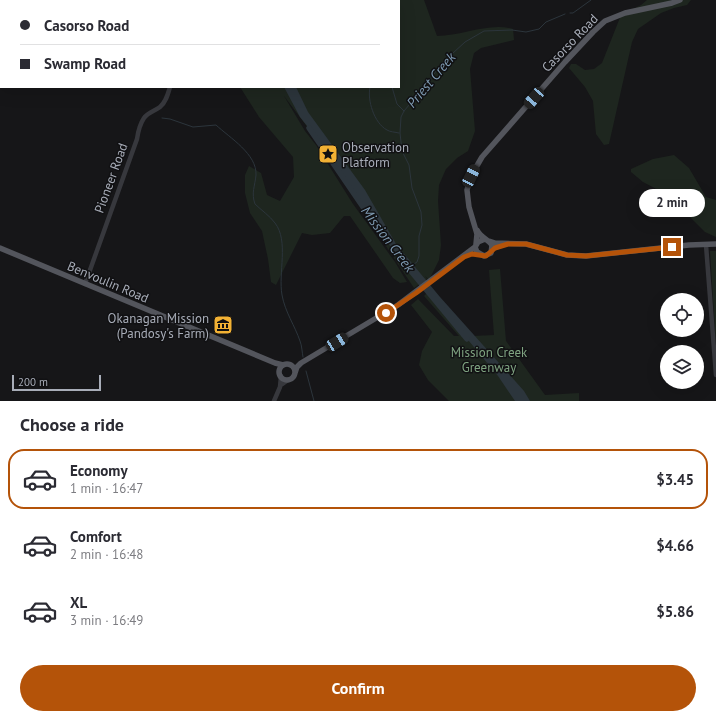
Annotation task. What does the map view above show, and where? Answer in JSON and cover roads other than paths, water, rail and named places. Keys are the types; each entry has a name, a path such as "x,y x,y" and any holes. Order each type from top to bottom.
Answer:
{"main road":[{"name":"Casorso Road","path":"476,246 477,239 469,207 467,190 471,176 482,157 593,32 605,21 625,13 680,0"},
{"name":"Casorso Road","path":"474,224 479,233 487,240"},
{"path":"275,363 280,374 288,380 293,377 297,367 301,363 416,293 464,257 480,240 487,240 495,243 526,244 567,255 586,256 716,244"},
{"path":"487,240 492,248 491,253"},
{"path":"464,257 472,254 484,256 491,253 495,248 508,244"},
{"path":"476,246 479,254"},
{"name":"Benvoulin Road","path":"0,248 275,363 283,365"},
{"path":"280,374 283,365 301,363"},
{"path":"291,364 295,373"}],"street":[{"name":"Pioneer Road","path":"85,284 144,118 150,112 161,106 170,88"},
{"path":"706,245 716,375"},
{"path":"274,401 280,387 280,374"},
{"path":"280,387 288,380"}],"water":[{"name":"Mission Creek","path":"285,88 296,88 308,112 365,190 396,244 440,297 524,391 530,401 515,401 498,376 386,241 367,210 349,186 333,159 300,117"}],"waterway":[{"name":"Priest Creek","path":"570,13 573,13 591,0"},
{"name":"Priest Creek","path":"414,264 417,262 419,256 419,236 422,225 421,212 412,188 409,165 402,151 400,133 401,117 404,111 427,84 441,64 465,42 484,31 512,30 526,32 539,29 546,22 565,14"},
{"path":"370,88 372,111 378,122 388,131 399,133"},
{"path":"392,88 397,104 404,111"},
{"path":"162,118 170,119 193,127 216,125 242,147 252,160 256,175 253,193 255,204 268,215 279,230 282,248 282,295 285,307 301,343 303,357"},
{"name":"Mission Creek","path":"309,128 363,207 380,229"},
{"name":"Mission Creek","path":"410,270 467,339"},
{"path":"306,371 314,401"}],"place":[{"name":"Observation Platform","path":"328,154"},
{"name":"Okanagan Mission (Pandosy's Farm)","path":"223,325"}],"park label":[{"name":"Mission Creek Greenway","path":"489,360"}]}
